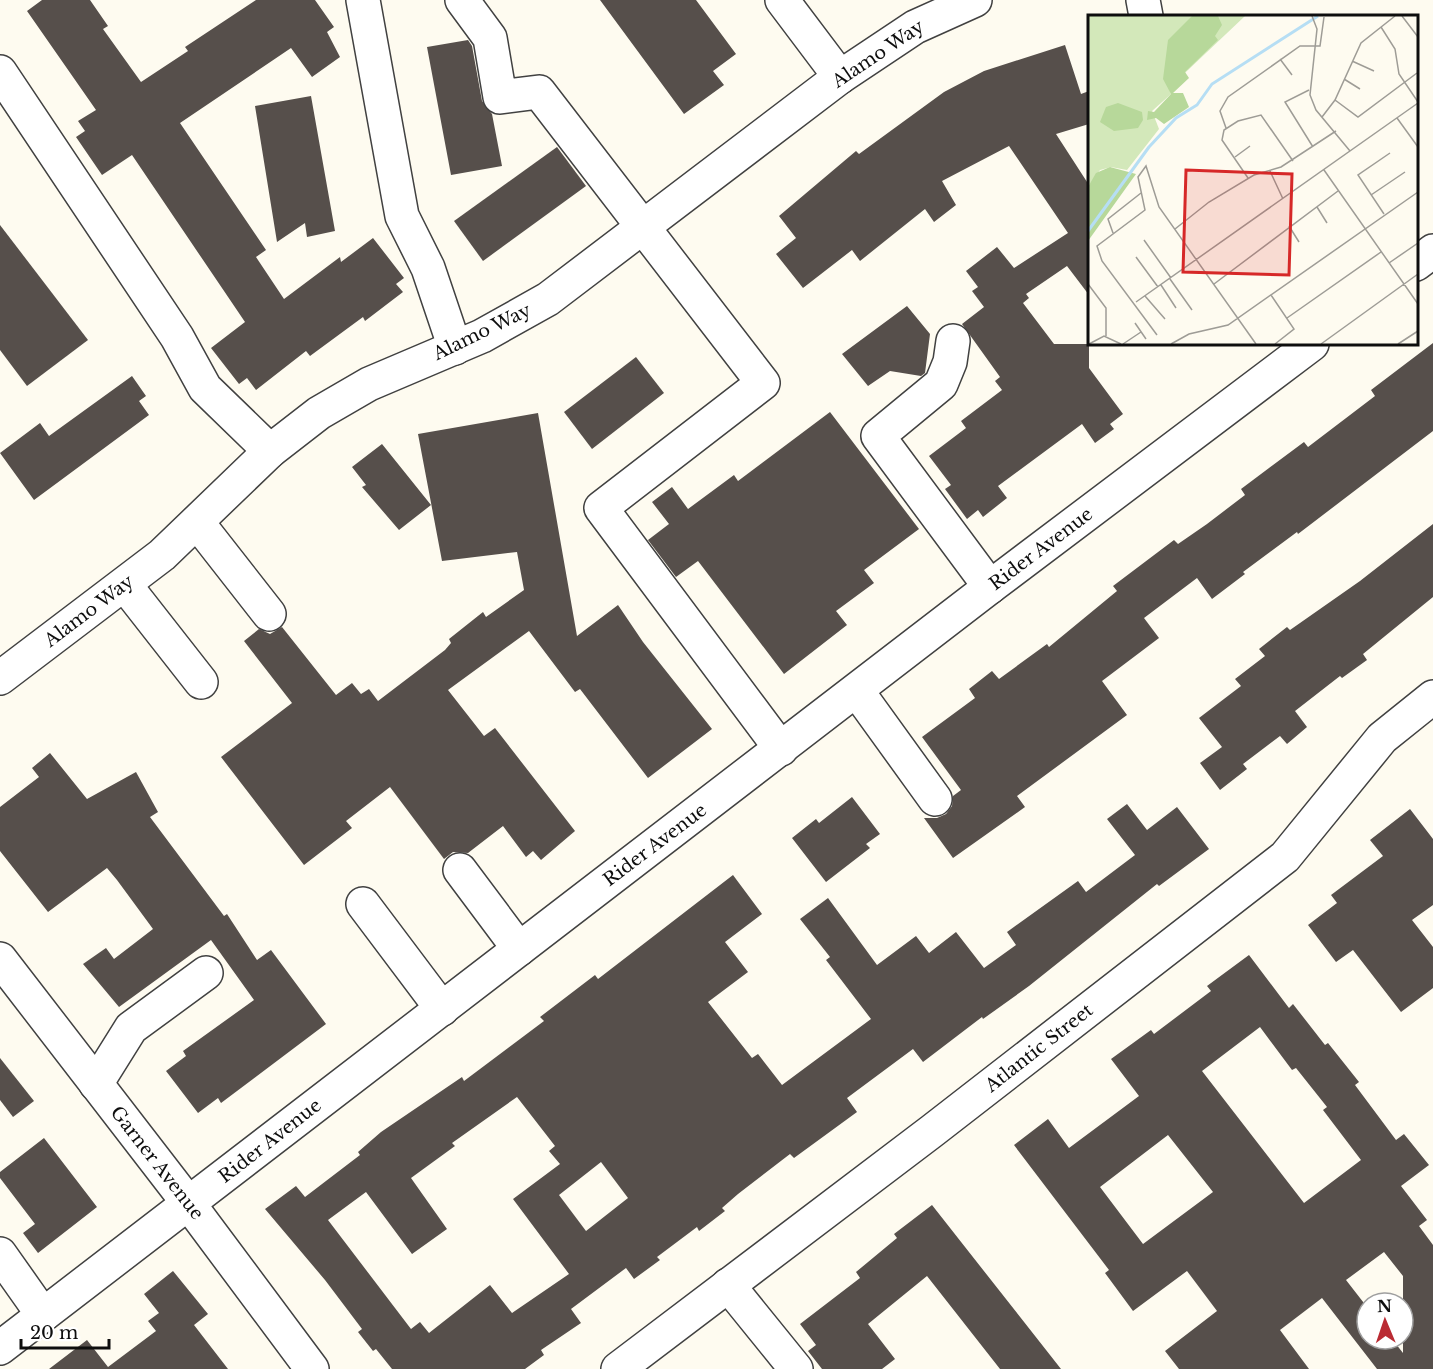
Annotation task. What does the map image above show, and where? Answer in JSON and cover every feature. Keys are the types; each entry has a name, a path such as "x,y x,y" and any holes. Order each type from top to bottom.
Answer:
{"street":[{"path":"363,0 402,216 428,268 455,348"},
{"path":"462,0 490,38 500,97 539,92 763,383 601,508 781,749"},
{"path":"782,0 840,77"},
{"name":"Alamo Way","path":"0,678 162,555 270,451 343,398 388,375 506,325 548,299 840,77 915,27 975,0"},
{"path":"1143,0 1146,15"},
{"path":"0,72 177,337 205,388 270,451"},
{"path":"1418,262 1433,251"},
{"path":"953,341 947,374 941,384 878,436 990,587"},
{"name":"Rider Avenue","path":"0,1348 990,587 1311,345"},
{"path":"197,522 269,614"},
{"path":"125,585 201,682"},
{"path":"857,691 935,799"},
{"name":"Atlantic Street","path":"618,1369 1285,857 1382,738 1428,710"},
{"path":"459,870 519,949"},
{"path":"363,904 442,1009"},
{"name":"Garner Avenue","path":"0,959 189,1204 312,1369"},
{"path":"96,1084 131,1028 206,973"},
{"path":"0,1254 43,1315"},
{"path":"728,1285 796,1369"}],"building":[{"path":"42,0 90,0 108,26 103,29 141,82 188,51 185,47 256,0 315,0 334,27 327,32 340,57 312,77 291,48 180,123 266,250 256,257 284,299 340,257 341,262 373,238 404,278 396,284 403,292 365,321 363,317 310,356 306,351 256,390 247,378 239,384 211,348 245,322 132,155 102,175 76,137 85,131 78,121 96,110 27,11"},
{"path":"600,0 696,0 736,54 713,71 724,85 684,114"},
{"path":"468,40 472,46 482,101 492,114 502,166 451,175 427,47"},
{"path":"1065,45 1081,94 1088,91 1088,124 1056,134 1088,183 1088,294 1067,266 1026,294 1029,298 1023,303 1054,344 1089,345 1089,368 1123,414 1110,424 1114,429 1095,443 1082,424 998,486 1007,498 983,517 978,510 967,519 945,489 951,485 929,456 966,428 961,421 1002,390 995,381 1000,377 962,324 984,307 972,291 978,287 966,271 997,247 1014,268 1068,233 1009,146 942,181 956,205 934,222 925,209 860,261 852,250 803,288 776,254 796,238 779,216 856,151 859,154 944,92 984,71"},
{"path":"311,96 335,231 307,237 305,223 277,242 255,106"},
{"path":"557,147 586,186 483,261 454,221"},
{"path":"0,225 88,340 27,386 0,350"},
{"path":"907,306 930,334 925,373 921,376 890,371 868,386 842,354"},
{"path":"1433,343 1433,431 1298,534 1297,532 1243,572 1245,574 1212,599 1197,578 1144,618 1159,638 1102,681 1127,715 1017,796 1025,807 953,858 924,818 937,818 946,814 952,806 953,796 961,790 922,737 975,698 969,689 992,671 999,679 1047,644 1049,647 1117,591 1113,586 1174,540 1178,544 1207,524 1245,495 1241,489 1304,442 1308,447 1375,396 1371,390"},
{"path":"636,357 664,393 592,449 564,412"},
{"path":"132,376 146,396 139,401 149,415 34,500 0,453 40,423 49,436"},
{"path":"830,412 919,529 864,570 874,583 836,611 847,625 784,674 698,561 676,577 648,540 669,524 652,502 672,487 688,509 734,475 738,481"},
{"path":"538,413 577,636 618,605 643,642 712,729 648,778 580,689 575,692 529,631 448,690 484,736 495,728 575,831 541,860 533,851 526,857 503,826 468,853 453,852 444,859 390,787 346,821 352,828 304,865 221,757 292,703 244,641 259,629 270,634 282,627 336,695 352,683 361,694 369,689 378,701 445,650 451,643 449,639 483,612 486,617 524,590 517,552 442,561 418,434"},
{"path":"382,444 431,505 399,530 362,487 366,485 352,467"},
{"path":"1433,524 1433,597 1363,654 1367,660 1342,678 1340,676 1295,711 1307,727 1287,744 1280,736 1243,764 1247,769 1220,790 1200,763 1222,747 1199,718 1241,686 1235,679 1265,656 1259,649 1287,627 1290,630 1360,581"},
{"path":"50,753 87,799 136,772 158,812 150,817 224,916 227,914 257,960 271,950 326,1024 221,1103 218,1098 198,1113 166,1071 186,1056 183,1051 254,1000 211,940 119,1007 83,964 106,948 114,959 153,929 117,880 107,868 48,912 0,851 0,807 39,777 32,768"},
{"path":"852,797 880,834 866,844 870,848 826,882 792,838 816,819 819,823"},
{"path":"1127,804 1147,830 1177,807 1209,849 1159,886 1157,884 1029,986 983,1019 982,1017 923,1062 913,1049 847,1098 857,1112 794,1158 790,1154 722,1208 725,1211 699,1231 697,1227 657,1257 660,1260 634,1279 626,1268 571,1309 581,1323 541,1350 544,1355 525,1369 392,1369 376,1349 373,1351 358,1332 362,1329 325,1280 265,1209 296,1186 305,1197 360,1155 358,1152 381,1132 462,1077 464,1081 544,1021 540,1017 595,975 598,979 733,875 762,914 725,942 748,972 708,1002 752,1058 758,1054 782,1085 871,1019 826,960 830,957 800,919 828,898 877,965 916,936 929,953 956,932 984,968 1016,945 1007,932 1078,881 1086,892 1135,855 1107,819","holes":["517,1097 555,1146 549,1151 560,1164 513,1199 569,1274 512,1313 490,1285 429,1333 420,1322 411,1329 328,1220 366,1192 412,1254 447,1229 411,1178 455,1146 452,1143","601,1162 628,1198 586,1231 559,1195"]},
{"path":"1410,809 1433,839 1433,905 1412,920 1433,947 1433,988 1401,1012 1353,950 1336,962 1308,925 1337,903 1331,895 1383,856 1370,840"},
{"path":"1249,955 1289,1008 1293,1004 1325,1045 1328,1043 1359,1082 1355,1085 1396,1140 1404,1134 1429,1165 1401,1186 1427,1220 1419,1226 1433,1245 1433,1369 1377,1369 1363,1351 1401,1351 1403,1353 1403,1351 1415,1351 1415,1291 1403,1291 1403,1276 1384,1252 1346,1280 1355,1292 1355,1341 1322,1298 1280,1330 1309,1369 1179,1369 1165,1351 1217,1311 1187,1271 1133,1311 1105,1273 1109,1270 1014,1145 1048,1119 1069,1148 1139,1096 1111,1059 1151,1030 1154,1034 1211,991 1207,986","holes":["1260,1027 1292,1070 1296,1068 1327,1107 1323,1110 1361,1160 1304,1203 1202,1071","1168,1135 1213,1192 1143,1244 1100,1187"]},
{"path":"0,1058 34,1101 13,1117 0,1100"},
{"path":"44,1138 97,1207 38,1253 23,1233 35,1224 0,1178 0,1172"},
{"path":"932,1205 1061,1369 1000,1369 927,1276 868,1324 895,1359 882,1369 822,1369 808,1351 816,1345 800,1324 860,1278 856,1272 897,1238 894,1234"},
{"path":"173,1271 208,1314 194,1325 228,1369 49,1369 87,1340 108,1367 156,1331 148,1321 159,1313 144,1294"}]}
